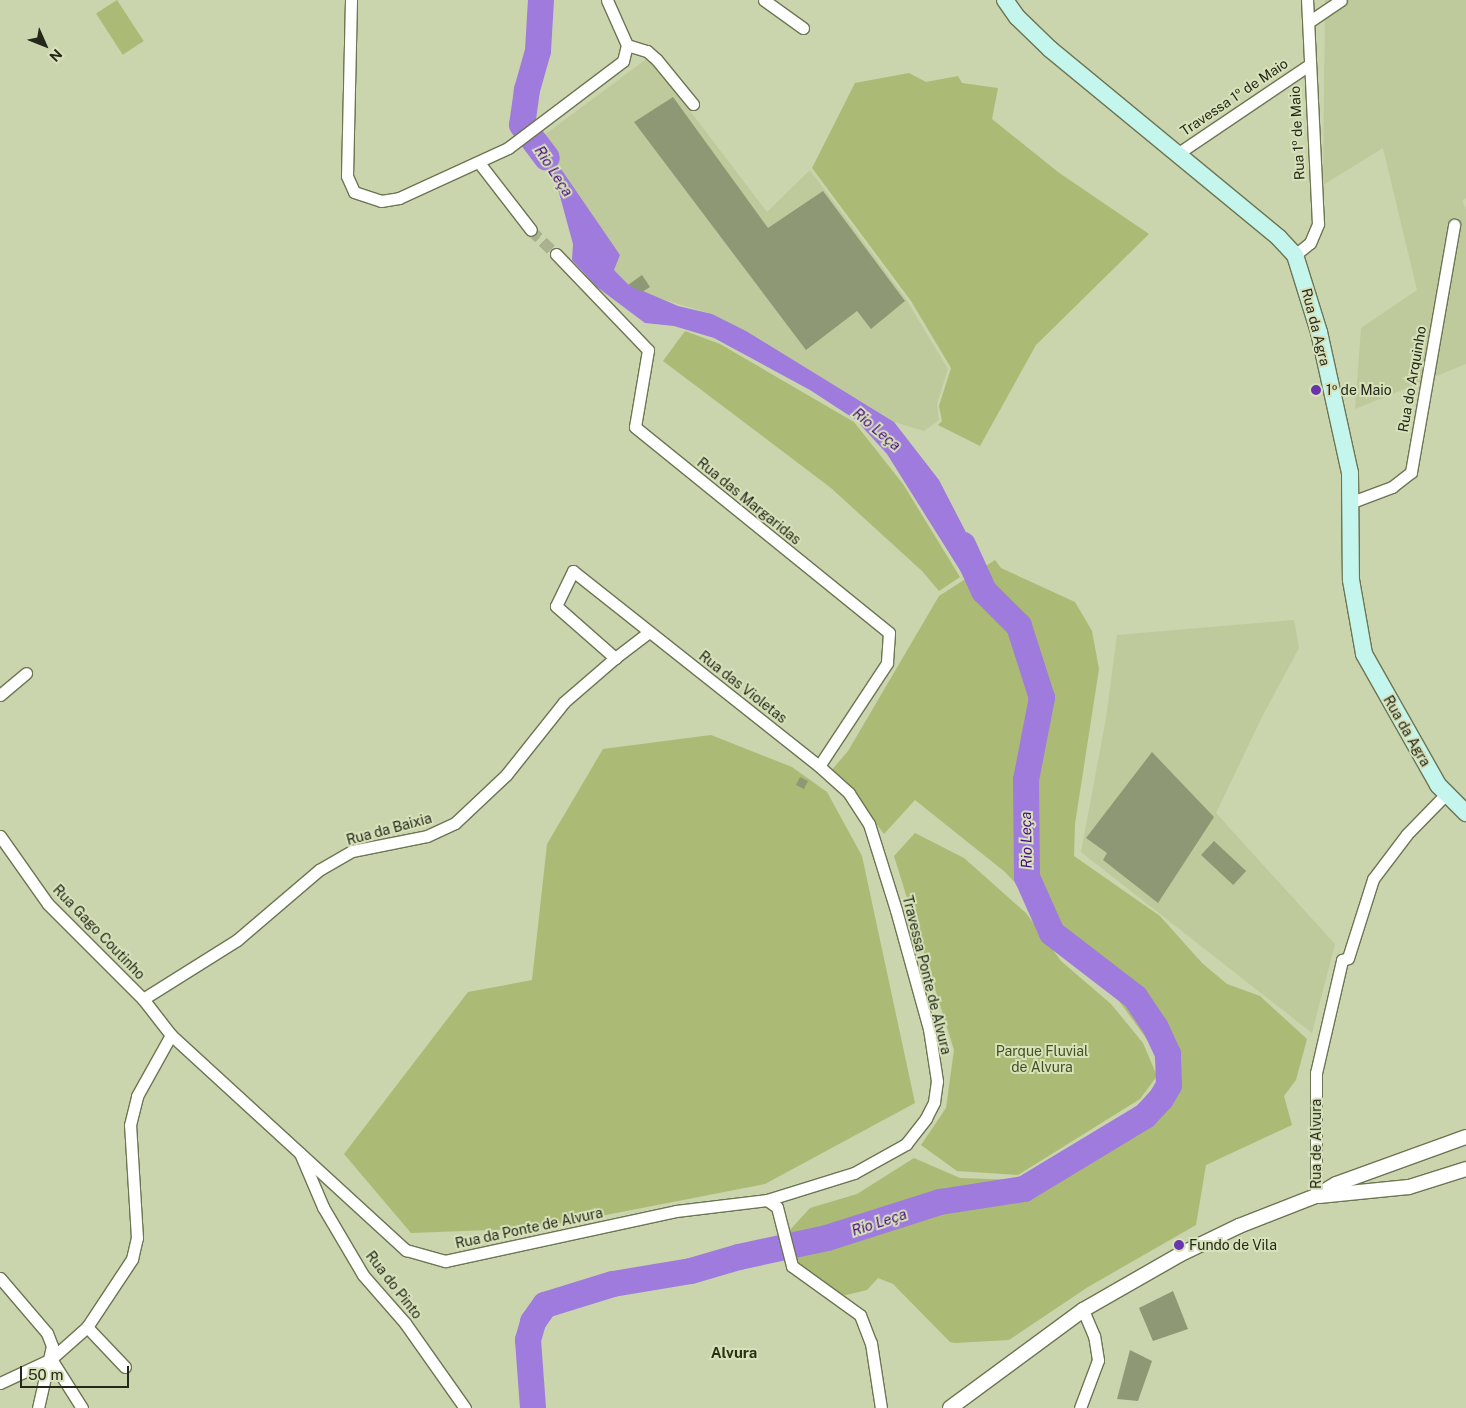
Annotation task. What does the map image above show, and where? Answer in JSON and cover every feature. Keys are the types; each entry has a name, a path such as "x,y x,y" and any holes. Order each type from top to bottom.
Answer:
{"main road":[{"name":"Rua da Agra","path":"1005,0 1016,16 1050,49 1279,238 1295,255 1319,332 1350,473 1352,502 1351,580 1364,654 1445,795 1466,813"}],"street":[{"path":"351,0 347,176 354,192 381,201 399,198 480,164 508,148 623,61 627,45 608,0"},
{"path":"764,0 803,28"},
{"name":"Rua 1º de Maio","path":"1295,255 1310,243 1318,224 1309,66 1310,21 1307,0"},
{"path":"1310,21 1341,0"},
{"path":"627,45 647,51 657,60 693,104"},
{"name":"Travessa 1º de Maio","path":"1177,154 1309,66"},
{"path":"480,164 531,230"},
{"name":"Rua do Arquinho","path":"1352,502 1392,487 1411,472 1454,225"},
{"name":"Rua das Margaridas","path":"556,254 648,350 635,428 890,633 888,663 819,766"},
{"name":"Rua das Violetas","path":"616,658 556,606 573,571 819,766"},
{"name":"Rua da Baixia","path":"143,999 237,940 319,870 352,852 426,836 455,822 506,775 564,702 649,632"},
{"path":"0,695 26,673"},
{"name":"Travessa Ponte de Alvura","path":"767,1200 854,1173 906,1144 926,1118 934,1102 937,1081 929,1029 896,910 868,824 849,793 819,766"},
{"name":"Rua de Alvura","path":"950,1408 1083,1310 1179,1255 1239,1226 1316,1196 1316,1073 1342,960 1348,958 1372,879 1407,834 1445,795"},
{"name":"Rua Gago Coutinho","path":"0,836 48,904 143,999"},
{"name":"Rua da Ponte de Alvura","path":"143,999 171,1035 297,1147 406,1250 445,1261 676,1211 767,1200"},
{"path":"0,1383 51,1359 87,1327 132,1259 137,1238 130,1124 138,1096 171,1035"},
{"path":"1316,1196 1336,1184 1466,1137"},
{"name":"Rua do Pinto","path":"297,1147 323,1207 363,1275 405,1324 465,1408"},
{"path":"1316,1196 1409,1187 1466,1170"},
{"path":"767,1200 777,1207 792,1266 860,1315 871,1342 881,1408"},
{"path":"0,1278 47,1333 52,1346 51,1359 38,1408"},
{"path":"1080,1408 1098,1360 1094,1336 1083,1310"},
{"path":"87,1327 125,1367"},
{"path":"51,1359 82,1408"}],"shaded area":[{"path":"1325,0 1466,0 1466,198 1462,201 1466,209 1466,364 1355,409 1361,328 1417,290 1383,148 1323,185"},
{"path":"649,57 767,212 810,170 906,299 948,369 937,404 939,420 924,431 894,422 746,331 712,314 638,292 614,270 620,255 539,139"},
{"path":"1294,620 1299,648 1262,717 1216,813 1335,944 1312,1033 1081,852 1106,718 1117,635"}],"green space":[{"path":"117,0 144,41 123,55 96,14"},
{"path":"909,73 926,82 958,76 962,83 998,88 992,119 1058,172 1149,234 1036,345 980,446 938,425 942,421 939,406 951,368 911,301 812,168 855,83"},
{"path":"685,331 720,344 854,422 903,484 960,577 939,591 922,571 831,488 663,361"},
{"path":"995,560 1001,568 1075,602 1092,631 1099,669 1075,824 1074,856 1160,916 1202,963 1227,984 1260,996 1307,1039 1296,1080 1284,1096 1292,1125 1206,1165 1196,1225 1088,1287 1009,1340 955,1343 950,1342 893,1284 878,1278 867,1290 838,1297 795,1264 789,1231 810,1208 857,1194 914,1158 960,1178 1019,1180 1138,1110 1159,1086 1159,1056 1119,1001 1044,930 1024,892 1005,872 915,800 884,834 852,792 831,771 848,751 939,596"},
{"path":"711,735 792,767 827,792 862,856 915,1103 765,1184 539,1228 411,1233 344,1154 468,992 532,980 547,844 603,749"},
{"name":"Parque Fluvial de Alvura","path":"915,833 964,858 1026,913 1061,961 1111,1004 1143,1043 1157,1076 1140,1099 1018,1175 957,1171 921,1145 946,1108 954,1050 894,856"}],"water":[{"path":"537,134 620,255 614,270 629,285 678,306 712,314 746,331 894,422 939,480 990,579 963,575 887,454 856,420 810,390 714,338 674,326 645,323 597,287 572,260 573,244 555,178 533,146 525,142"}],"building":[{"path":"673,97 768,228 823,191 905,301 871,329 857,311 806,350 634,122"},
{"path":"642,275 650,287 642,292 628,285"},
{"path":"1152,752 1214,817 1158,903 1103,860 1107,853 1086,838"},
{"path":"800,777 808,781 804,789 796,785"},
{"path":"1214,841 1246,871 1233,885 1201,855"},
{"path":"1173,1291 1188,1329 1153,1341 1139,1308"},
{"path":"1130,1350 1152,1361 1138,1401 1117,1399"}],"waterway":[{"name":"Rio Leça","path":"541,0 538,51 527,90 522,125 547,158"},
{"name":"Rio Leça","path":"533,1408 528,1340 533,1322 545,1305 613,1284 691,1271 739,1257 827,1238 940,1202 1024,1189 1145,1116 1161,1099 1169,1085 1168,1054 1156,1028 1135,997 1052,933 1027,877 1026,780 1042,698 1019,626 984,591 963,545"}],"tunnel":[{"path":"531,230 556,254"}],"place":[{"name":"1º de Maio","path":"1316,390"},
{"name":"Fundo de Vila","path":"1179,1245"}],"district":[{"name":"Alvura","path":"734,1353"}]}
